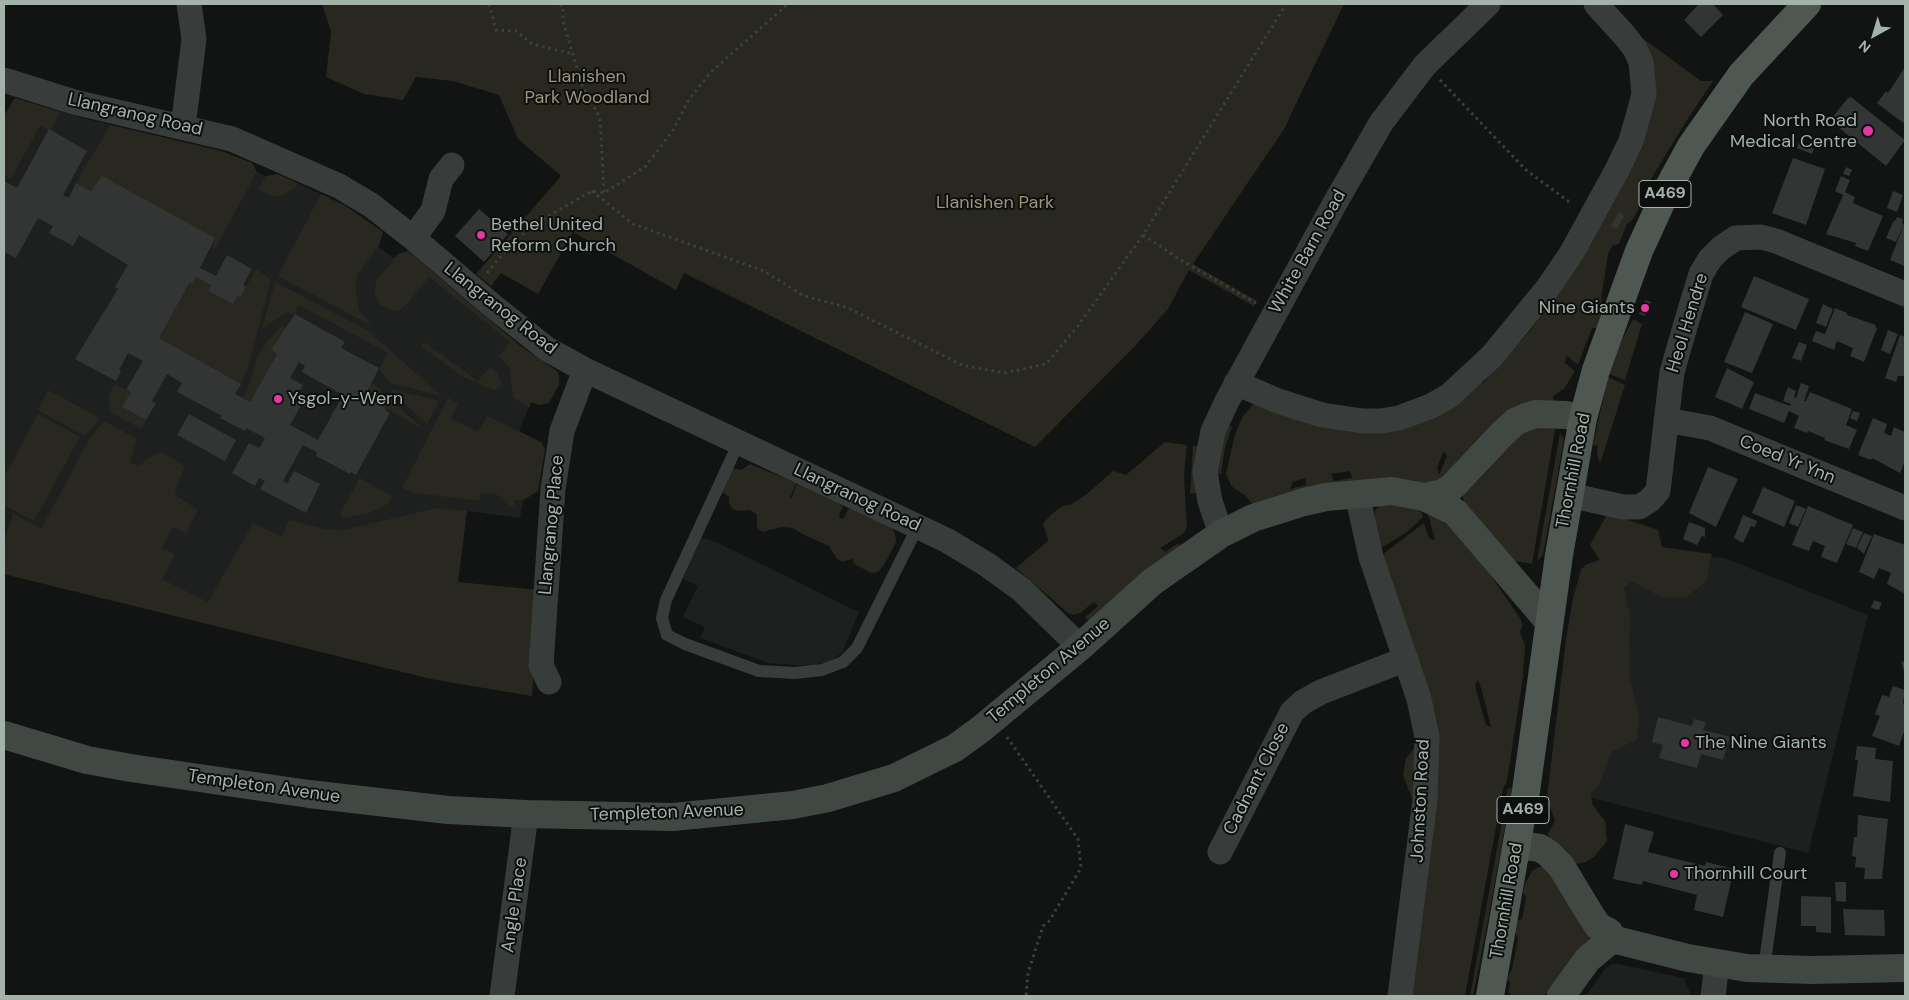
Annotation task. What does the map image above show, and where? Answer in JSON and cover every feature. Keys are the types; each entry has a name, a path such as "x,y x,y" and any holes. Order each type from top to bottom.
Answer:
{"main road":[{"name":"Thornhill Road","path":"1490,996 1518,845 1537,719 1548,622 1569,494 1583,418 1596,370 1639,250 1678,168 1710,117 1741,75 1807,4"}],"street":[{"path":"183,127 194,38 189,4"},
{"name":"White Barn Road","path":"1222,534 1210,502 1205,472 1213,431 1236,383 1344,186 1381,123 1425,65 1488,4"},
{"path":"1236,383 1278,401 1322,415 1362,421 1381,421 1416,413 1449,396 1492,356 1547,289 1571,254 1617,170 1631,140 1639,113 1644,94 1641,62 1625,36 1596,4"},
{"name":"Llangranog Road","path":"4,80 74,102 232,139 339,186 371,205 547,349 585,370 961,548 1003,576 1042,608 1080,647"},
{"path":"413,238 434,211 442,179 452,165"},
{"name":"Heol Hendre","path":"1569,494 1623,507 1639,508 1650,500 1658,490 1672,372 1701,274 1721,248 1736,238 1761,237 1776,241 1905,294"},
{"name":"Llangranog Place","path":"549,682 541,665 553,489 562,430 585,370"},
{"name":"Templeton Avenue","path":"1424,497 1452,488 1502,434 1526,417 1536,414 1566,415 1583,418"},
{"name":"Coed Yr Ynn","path":"1666,420 1710,428 1905,508"},
{"name":"Templeton Avenue","path":"4,735 87,760 207,780 448,810 641,817 717,814 793,805 863,788 902,774 955,748 981,729 1080,647 1152,582 1222,534 1253,518 1304,502 1392,491 1424,497 1455,512 1465,521 1548,622"},
{"name":"Johnston Road","path":"1357,494 1371,558 1424,715 1427,771 1420,848 1400,996"},
{"name":"Cadnant Close","path":"1220,852 1292,712 1303,702 1321,692 1406,659"},
{"name":"Angle Place","path":"502,996 526,814"},
{"path":"1518,845 1540,848 1562,866 1598,926 1609,932 1612,939"},
{"path":"1612,939 1716,964 1764,969 1870,970 1905,968"},
{"path":"1561,996 1588,959 1612,939"},
{"path":"1713,996 1716,964"}],"lane":[{"path":"739,442 666,600 662,618 666,635 685,644 759,670 795,673 822,670 843,662 856,648 918,526"},
{"path":"1764,969 1780,852"}],"path":[{"path":"488,4 496,30 516,31 532,44 573,54"},
{"path":"560,4 563,6 563,21 582,85 600,118 604,193"},
{"path":"483,279 515,240 545,218 592,191 604,193 646,166 673,130 690,98 711,72 788,4"},
{"path":"592,191 633,224 764,271 804,296 846,307 962,365 1004,373 1046,364 1078,326 1143,235 1286,4"},
{"path":"1434,74 1526,170 1575,207"},
{"path":"1143,235 1181,260 1258,305"},
{"path":"1007,737 1078,839 1081,868 1048,923 1043,926 1028,973 1026,996"}],"shaded area":[{"name":"Ysgol-y-Wern","path":"15,98 83,118 221,151 252,163 257,172 266,176 278,174 346,206 383,232 378,247 394,258 398,254 408,251 519,345 558,372 560,379 554,395 548,403 539,405 531,402 519,431 541,442 545,449 538,491 523,501 520,518 467,511 458,581 532,696 431,679 4,574 4,116"},
{"path":"701,537 718,543 859,612 842,653 830,661 811,666 768,663 700,638 705,627 683,617 698,586 683,579"},
{"path":"1664,554 1724,558 1868,615 1808,853 1568,792 1614,565"},
{"path":"1611,964 1619,964 1684,978 1691,996 1586,996 1605,969"}],"green space":[{"name":"Llanishen Park","path":"322,4 1344,4 1284,129 1193,264 1257,301 1254,306 1189,270 1168,309 1135,346 1035,447 684,273 676,290 573,232 538,294 501,273 491,286 476,274 561,176 518,139 499,95 453,81 416,77 403,100 364,94 326,77 331,31"},
{"path":"1641,37 1701,81 1713,81 1643,192 1638,210 1627,224 1619,244 1613,245 1608,254 1601,300 1604,315 1600,328 1592,328 1578,365 1566,355 1565,363 1575,371 1564,389 1553,396 1554,401 1547,402 1435,487 1257,510 1246,496 1231,486 1226,474 1235,434 1243,416 1255,402 1346,427 1473,384 1483,383 1546,311 1546,304 1626,127","holes":["1444,451 1447,456 1439,475 1437,467","1350,471 1352,478 1334,481 1331,474","1305,478 1306,485 1290,489 1293,482"]},
{"path":"15,98 60,112 51,130 40,126 11,179 4,175 4,116"},
{"path":"110,125 221,151 252,163 257,172 215,249 212,247 215,239 97,185 91,191 76,183"},
{"path":"278,174 297,183 296,187 281,196 271,196 258,189 266,176"},
{"path":"321,194 346,206 383,232 378,247 357,275 355,287 359,310 372,326 278,276"},
{"path":"408,251 519,345 558,372 559,385 548,403 539,405 531,402 529,408 513,397 510,369 499,356 510,342 429,277 407,304 399,310 392,311 379,304 374,291 377,280 398,254"},
{"path":"256,269 271,280 248,368 241,384 159,338 190,282 192,283 196,277 211,285 208,291 232,304 238,295 241,296"},
{"path":"275,282 367,330 442,396 390,383 379,369 388,353 299,305 293,315 287,312 262,329"},
{"path":"1633,319 1642,324 1625,380 1608,374 1613,357"},
{"path":"282,326 287,328 272,350 277,354 250,402 243,398 258,355 269,339"},
{"path":"424,342 478,381 490,367 497,373 502,386 494,390 463,377 421,346"},
{"path":"1608,377 1625,385 1600,464 1597,454 1598,446 1593,445"},
{"path":"372,383 375,385 424,430 365,396"},
{"path":"115,384 131,392 122,407 146,420 141,429 114,414 110,409 108,397"},
{"path":"48,390 100,418 85,436 38,410"},
{"path":"390,390 439,401 427,424"},
{"path":"448,398 458,403 451,418 478,432 487,416 541,442 545,449 538,491 523,500 515,500 514,506 509,505 496,494 481,493 480,501 415,493 402,488"},
{"path":"38,414 80,437 34,521 4,505 4,477"},
{"path":"104,421 137,439 130,462 139,466 158,453 165,454 185,466 175,490 177,496 198,510 186,533 173,527 162,548 175,554 162,579 208,602 253,523 282,537 289,520 325,529 343,530 437,508 467,511 458,582 540,590 532,696 431,679 4,574 4,543 13,513 41,529 89,440"},
{"path":"1225,423 1232,427 1225,448 1221,474 1214,474"},
{"path":"1518,427 1551,427 1555,430 1532,564 1514,561 1465,504 1462,494"},
{"path":"1560,433 1564,439 1543,555 1537,561"},
{"path":"1165,442 1187,445 1184,474 1187,527 1184,533 1160,548 1165,552 1178,543 1181,548 1089,621 1085,617 1098,606 1094,602 1080,613 1073,615 1068,613 1016,568 1048,541 1043,523 1053,513 1087,494 1113,471 1126,475"},
{"path":"1193,446 1197,446 1196,493 1190,494"},
{"path":"750,464 796,483 790,498 792,498 796,485 812,483 840,498 839,504 843,506 839,515 841,519 844,518 849,508 891,527 895,533 896,542 884,565 878,572 871,573 854,564 853,559 842,562 836,558 829,546 793,528 782,527 762,532 757,527 757,515 750,510 738,511 733,509 729,503 729,497 719,489 730,468 741,470"},
{"path":"360,478 392,496 388,504 369,513 343,518 340,513"},
{"path":"1381,502 1419,505 1423,517 1407,532 1381,548 1374,523 1375,511"},
{"path":"1426,507 1458,528 1520,618 1523,625 1520,632 1525,645 1523,677 1507,781 1503,789 1465,996 1404,996 1415,806 1403,775 1406,758 1418,744 1379,557 1424,523 1429,538 1435,540","holes":["1478,680 1491,727 1486,725 1475,685"]},
{"path":"1614,515 1658,530 1662,547 1712,554 1706,581 1685,598 1661,597 1632,581 1624,587 1630,618 1629,675 1639,715 1637,740 1612,751 1599,784 1591,794 1592,804 1605,821 1607,841 1595,856 1586,862 1571,865 1549,843 1548,833 1555,821 1547,797 1566,639 1573,598 1581,569 1587,564 1600,560 1590,545 1606,516"},
{"path":"1508,788 1512,788 1486,931 1473,996 1470,996"},
{"path":"1539,867 1545,867 1558,872 1592,938 1549,993 1541,996 1512,996 1508,992 1510,983 1507,978 1512,969 1518,938 1515,933 1516,921 1522,919 1526,897 1523,892 1525,884 1532,871"}],"building":[{"path":"1699,4 1713,4 1723,15 1701,37 1684,20"},
{"path":"1905,67 1905,120 1903,123 1877,103 1886,91 1888,93"},
{"name":"North Road Medical Centre","path":"1851,97 1905,140 1886,166 1832,122 1831,119 1848,98"},
{"path":"49,129 87,151 63,195 69,198 76,183 91,191 102,176 215,238 200,268 216,276 227,255 252,269 243,285 246,287 241,297 238,295 233,304 208,291 211,285 196,277 192,283 190,282 159,338 241,384 235,394 250,402 277,354 271,350 295,314 345,342 341,348 379,368 365,396 386,408 385,410 390,413 356,475 351,472 350,474 316,456 317,452 303,445 283,481 287,484 294,471 320,484 306,513 260,489 265,481 259,478 255,486 232,473 249,443 259,448 265,438 246,428 245,431 220,418 222,416 177,392 182,383 167,374 152,401 156,403 146,420 122,407 131,392 126,390 143,361 128,353 119,370 121,371 116,381 75,359 118,289 115,287 128,265 79,235 73,246 49,233 53,226 38,218 16,258 4,252 4,181 17,188","holes":["299,362 305,366 302,372 343,395 318,440 290,425 306,396 299,392 303,385 290,378"]},
{"path":"1799,142 1814,149 1812,154 1797,148"},
{"path":"1793,158 1825,169 1806,225 1772,213"},
{"path":"1846,167 1852,170 1849,176 1843,174"},
{"path":"1841,176 1850,180 1845,192 1855,197 1853,203 1883,216 1868,251 1855,246 1856,243 1826,234 1843,195 1835,191"},
{"path":"1893,191 1903,195 1897,212 1887,208"},
{"name":"Bethel United Reform Church","path":"479,209 508,234 484,262 455,236"},
{"path":"1619,212 1624,216 1617,229 1611,226"},
{"path":"1897,217 1903,219 1902,224 1904,224 1896,242 1886,238"},
{"path":"1905,222 1905,264 1904,266 1890,260"},
{"path":"1754,276 1809,299 1796,330 1741,307"},
{"path":"1645,300 1651,302 1645,316 1639,314"},
{"path":"1823,304 1833,309 1826,327 1816,323"},
{"path":"1835,308 1847,313 1847,315 1876,325 1875,327 1877,328 1864,362 1850,356 1853,348 1837,341 1834,350 1812,341 1816,331 1825,334"},
{"path":"1745,312 1773,324 1752,373 1724,362"},
{"path":"1888,330 1898,334 1890,354 1881,350"},
{"path":"1900,335 1905,337 1905,376 1898,376 1896,382 1885,378"},
{"path":"1799,342 1807,345 1801,361 1792,358"},
{"path":"1727,368 1754,382 1742,409 1715,397"},
{"path":"1801,383 1809,386 1804,401 1806,401 1810,392 1852,409 1846,425 1857,430 1849,449 1824,440 1825,438 1808,431 1807,433 1794,428 1799,416 1789,411 1784,423 1749,409 1755,393 1790,406 1791,404 1783,401 1788,387 1796,391 1794,397 1796,398"},
{"path":"1853,411 1860,413 1857,421 1850,418"},
{"path":"189,414 236,440 225,461 177,435"},
{"path":"1873,418 1887,424 1884,433 1891,436 1894,427 1905,432 1905,461 1900,473 1872,458 1871,460 1858,455"},
{"path":"1708,467 1738,479 1716,527 1689,513"},
{"path":"1763,487 1795,501 1784,527 1752,513"},
{"path":"1796,505 1806,509 1798,527 1789,523"},
{"path":"1808,506 1853,525 1837,563 1821,557 1825,546 1813,541 1809,551 1792,545"},
{"path":"1743,515 1757,521 1755,527 1751,526 1743,543 1734,538"},
{"path":"1689,522 1705,528 1705,537 1702,536 1697,545 1683,539"},
{"path":"1853,528 1863,532 1856,548 1846,544"},
{"path":"1864,533 1872,536 1864,554 1857,548"},
{"path":"1874,534 1905,545 1905,594 1887,584 1891,573 1879,568 1874,579 1859,572"},
{"path":"1874,600 1882,603 1879,610 1871,608"},
{"path":"1905,661 1905,674 1901,662"},
{"path":"1893,686 1905,690 1903,703 1905,704 1905,729 1899,746 1872,736 1880,716 1875,714 1882,695 1889,697"},
{"path":"1658,717 1692,726 1694,719 1706,722 1703,730 1730,737 1723,760 1701,754 1697,768 1659,758 1663,745 1652,742"},
{"path":"1857,746 1876,748 1875,759 1893,761 1890,802 1853,796 1858,760 1855,760"},
{"path":"1858,815 1888,819 1882,879 1864,879 1865,868 1855,867 1856,857 1852,856 1854,837 1857,837"},
{"name":"Thornhill Court","path":"1625,824 1654,832 1648,852 1705,866 1706,862 1734,869 1723,917 1694,910 1697,895 1643,881 1642,885 1613,879"},
{"path":"1835,882 1846,882 1846,902 1836,901"},
{"path":"1801,896 1831,897 1831,933 1816,932 1816,926 1801,926"},
{"path":"1843,909 1884,910 1885,936 1845,935"}],"place":[{"name":"North Road Medical Centre","path":"1868,131"},
{"name":"Bethel United Reform Church","path":"481,235"},
{"name":"Nine Giants","path":"1645,308"},
{"name":"Ysgol-y-Wern","path":"278,399"},
{"name":"The Nine Giants","path":"1685,743"},
{"name":"Thornhill Court","path":"1674,874"}],"park label":[{"name":"Llanishen Park Woodland","path":"587,87"}]}
